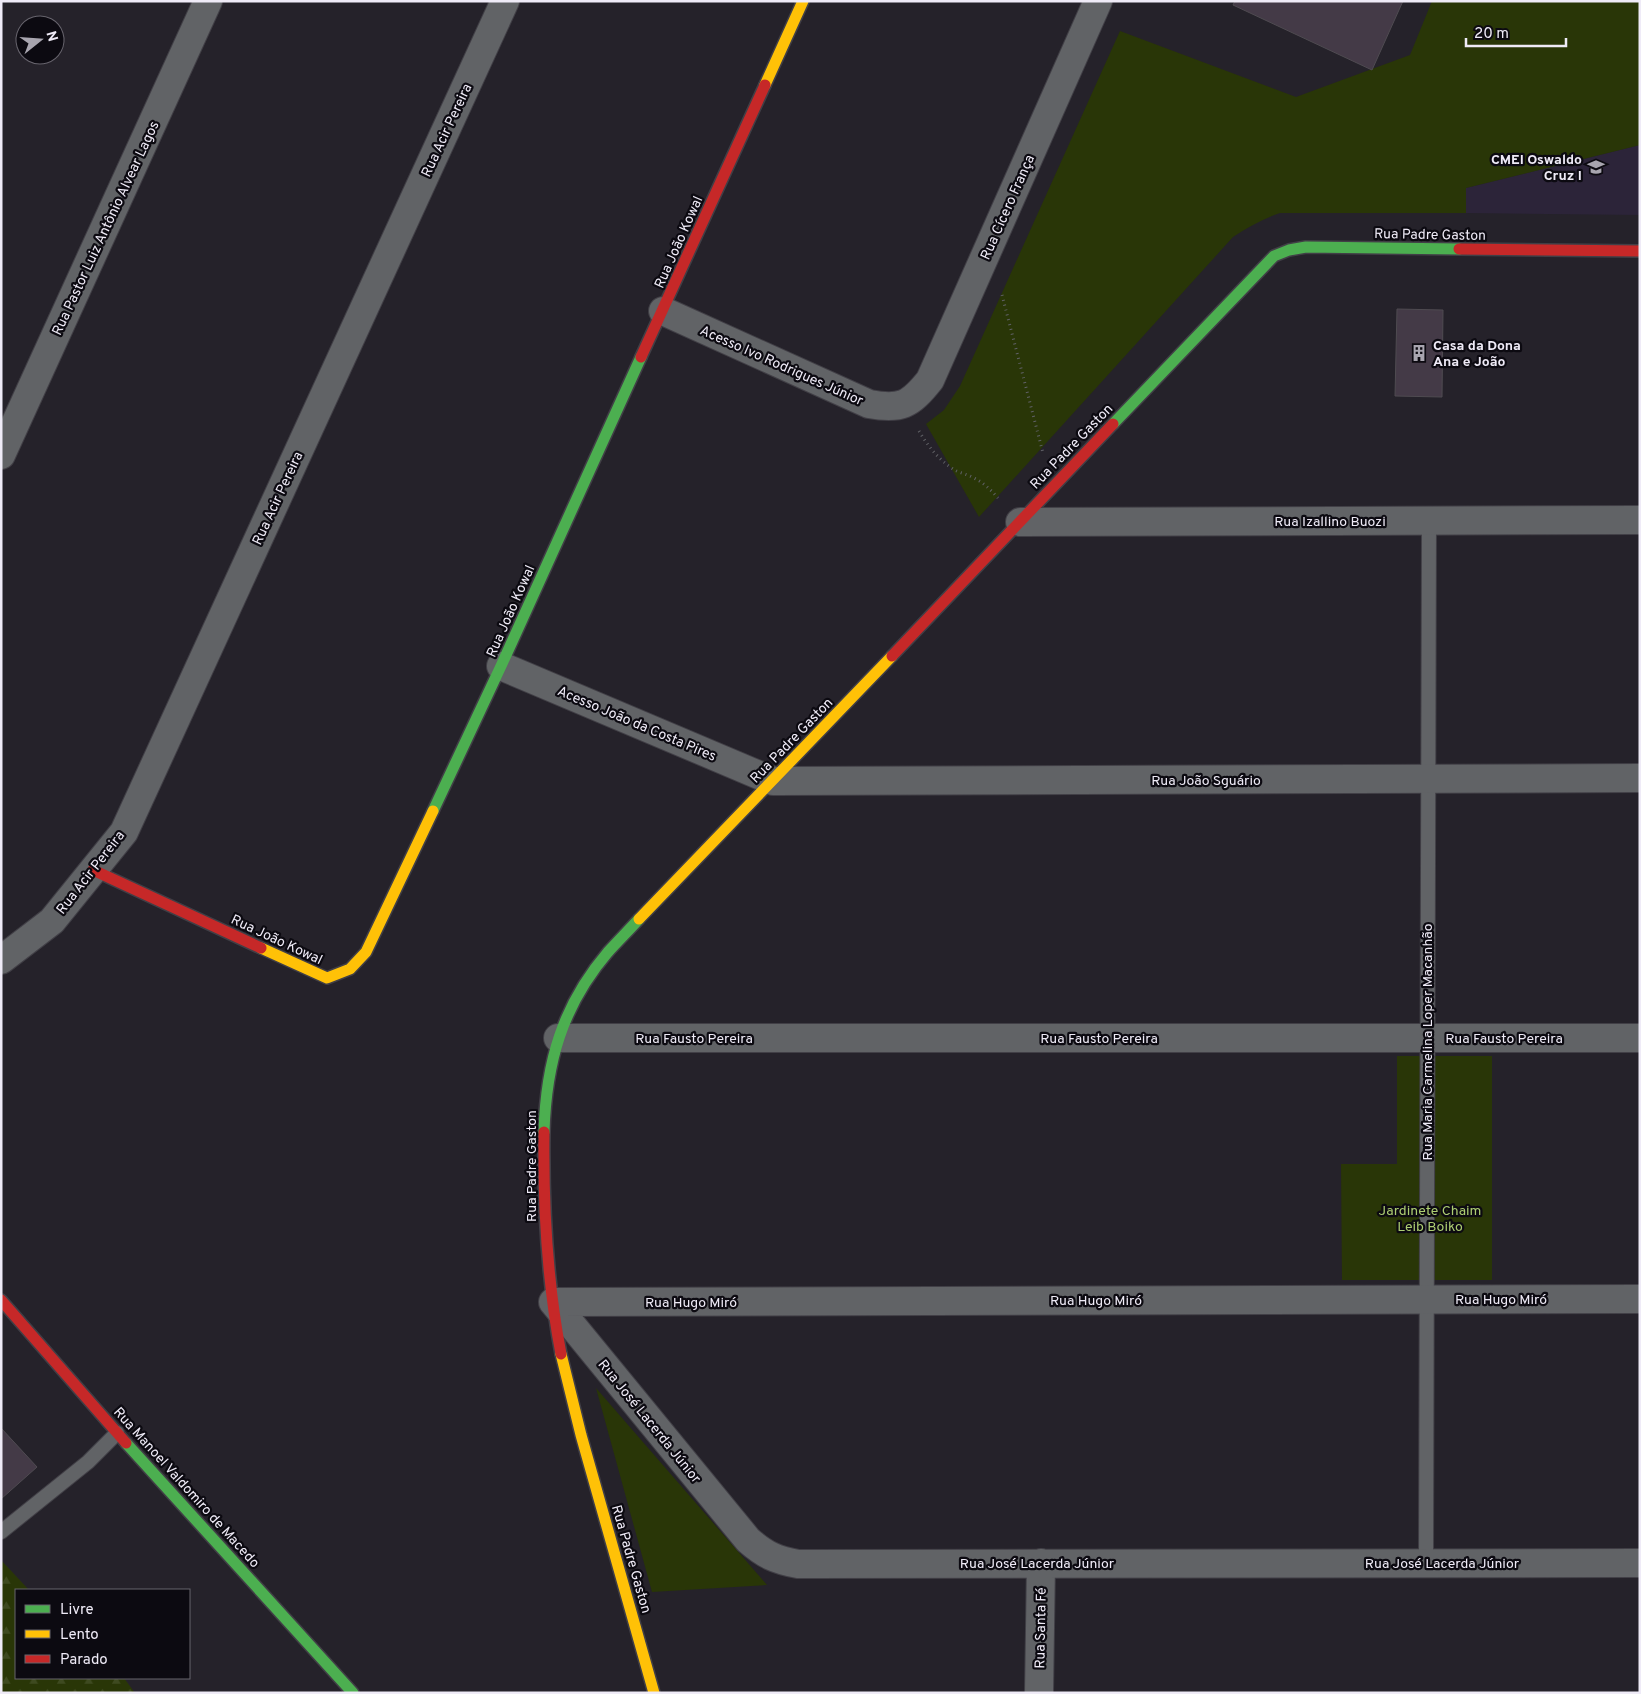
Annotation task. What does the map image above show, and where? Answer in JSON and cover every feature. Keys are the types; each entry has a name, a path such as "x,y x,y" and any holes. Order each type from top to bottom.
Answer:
{"street":[{"name":"Rua Pastor Luiz Antônio Alvear Lagos","path":"1,455 208,1"},
{"name":"Rua Acir Pereira","path":"1,960 52,921 124,832 505,1"},
{"name":"Rua João Kowal","path":"93,870 327,978 350,969 366,952 501,666 803,1"},
{"name":"Rua Cícero França","path":"903,405 918,395 930,380 1098,1"},
{"name":"Rua Padre Gaston","path":"654,1693 583,1442 559,1343 546,1235 543,1177 544,1126 550,1073 558,1038 572,1005 589,976 608,952 1274,256 1289,250 1306,248 1640,251"},
{"name":"Acesso Ivo Rodrigues Júnior","path":"663,311 869,404 888,408 903,405"},
{"name":"Rua Izallino Buozi","path":"1020,522 1640,520"},
{"name":"Acesso João da Costa Pires","path":"501,666 773,781"},
{"name":"Rua João Sguário","path":"773,781 1640,778"},
{"name":"Rua Fausto Pereira","path":"558,1038 1640,1038"},
{"name":"Rua Hugo Miró","path":"553,1302 1640,1299"},
{"name":"Rua Manoel Valdomiro de Macedo","path":"1,1300 117,1433 352,1693"},
{"name":"Rua José Lacerda Júnior","path":"553,1302 748,1540 762,1552 779,1561 798,1564 1640,1563"},
{"name":"Rua Santa Fé","path":"1039,1693 1041,1564"}],"lane":[{"name":"Rua Maria Carmelina Loper Macanhão","path":"1426,1563 1429,521"},
{"path":"1,1532 88,1462 117,1433"}],"path":[{"path":"1002,292 1052,488"},
{"path":"903,405 926,444 941,461 955,470 975,478 990,489 1020,522"}],"shaded area":[{"name":"CMEI Oswaldo Cruz I","path":"1640,145 1640,215 1466,213 1466,188"}],"green space":[{"path":"1432,1 1640,1 1640,145 1466,188 1466,213 1280,213 1250,227 1233,237 979,517 926,424 944,410 960,386 1120,31 1296,97 1410,55"},
{"name":"Jardinete Chaim Leib Boiko","path":"1397,1056 1492,1056 1492,1280 1342,1280 1341,1164 1397,1164"},
{"path":"596,1388 767,1585 652,1592"},
{"path":"1,1560 28,1589 15,1589 15,1679 125,1679 135,1693 1,1693"}],"building":[{"path":"1235,1 1403,1 1372,70 1233,5"},
{"name":"Casa da Dona Ana e João","path":"1397,309 1443,310 1442,397 1395,396"},
{"path":"1,1428 37,1467 1,1499"}],"traffic: fast":[{"path":"1113,424 1274,256 1289,250 1306,247 1459,249"},
{"path":"433,811 641,357"},
{"path":"544,1132 548,1082 553,1059 568,1014 592,972 639,919"},
{"path":"126,1443 353,1693"}],"traffic: slow":[{"path":"765,85 803,1"},
{"path":"639,919 892,656"},
{"path":"261,948 327,978 350,969 366,952 433,811"},
{"path":"561,1354 581,1435 654,1693"}],"traffic: jam":[{"path":"641,357 765,85"},
{"path":"1459,249 1640,251"},
{"path":"892,656 1113,424"},
{"path":"93,870 261,948"},
{"path":"544,1132 544,1188 549,1271 561,1354"},
{"path":"1,1300 126,1443"}],"place":[{"name":"CMEI Oswaldo Cruz I","path":"1596,167"},
{"name":"Casa da Dona Ana e João","path":"1419,353"}]}
